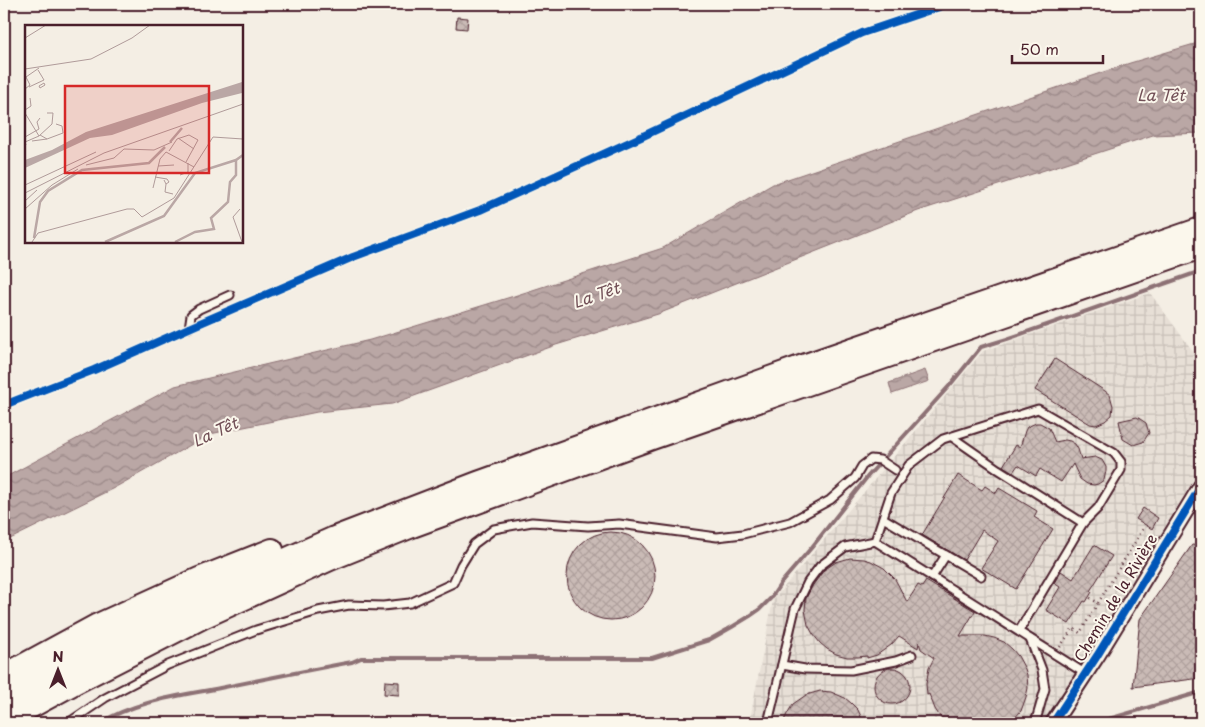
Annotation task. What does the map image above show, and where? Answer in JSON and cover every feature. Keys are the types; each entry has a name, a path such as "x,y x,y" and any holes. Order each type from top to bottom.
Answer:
{"highway":[{"path":"4,698 114,640 332,538 478,483 806,365 1201,229"},
{"path":"4,721 203,617 330,559 412,526 644,442 1201,247"},
{"path":"4,676 98,625 198,578 308,537 478,483"}],"street":[{"name":"Chemin de la Rivière","path":"1053,723 1086,674 1201,486"}],"lane":[{"path":"189,328 191,316 198,309 230,295"},
{"path":"875,541 891,493 909,465 943,439 1038,409 1114,453 1121,462 1121,470 1098,508 1083,523 1019,632"},
{"path":"952,436 998,469 1083,523"},
{"path":"68,723 105,698 168,665 256,630 318,611 349,605 382,606 410,603 452,583 474,544 494,529 532,522 588,526 620,524 717,536 743,534 790,522 830,500 855,478 862,466 871,460 882,462 895,470"},
{"path":"883,518 981,576"},
{"path":"768,723 795,608 808,582 820,566 845,547 875,541 1086,674"},
{"path":"932,577 946,555"},
{"path":"1029,638 1042,670 1045,689 1036,720 1032,723"},
{"path":"782,665 805,669 851,670 896,661 912,655"}],"path":[{"path":"1055,654 1073,628 1080,633 1144,529"},
{"path":"1090,597 1098,603"}],"shaded area":[{"path":"1150,293 1201,362 1201,468 1045,723 746,723 751,714 773,600 983,351"}],"water":[{"name":"La Têt","path":"1201,42 1201,133 1153,135 918,211 658,314 556,345 392,404 317,412 210,434 114,488 4,542 4,478 175,386 370,340 663,248 773,184 1130,63"},
{"path":"925,370 929,381 892,394 889,383"}],"building":[{"path":"457,17 468,18 467,29 456,28"},
{"path":"1055,359 1110,395 1113,406 1112,415 1096,425 1090,424 1035,390"},
{"path":"1137,417 1146,423 1149,433 1143,442 1133,445 1123,439 1119,421"},
{"path":"1036,423 1049,428 1055,442 1065,440 1075,444 1081,459 1095,457 1102,460 1106,467 1104,480 1094,485 1087,484 1080,479 1073,464 1061,482 1040,469 1036,476 1018,465 1013,472 1003,466 1016,445 1020,447 1027,427"},
{"path":"958,475 982,490 985,486 996,493 999,488 1037,511 1034,517 1053,529 1016,589 981,568 998,541 982,530 964,560 922,535"},
{"path":"1143,508 1158,518 1152,529 1136,519"},
{"path":"611,532 628,536 642,545 651,559 655,576 651,593 642,607 628,616 611,620 594,616 580,607 571,593 567,576 571,559 580,545 594,536"},
{"path":"1094,545 1112,556 1090,591 1092,592 1086,602 1084,601 1069,624 1046,610 1060,587 1054,583 1061,571 1073,579"},
{"path":"1192,545 1201,546 1201,678 1133,687 1140,619"},
{"path":"850,558 871,561 884,568 895,579 907,602 918,585 922,587 926,581 975,611 960,636 994,638 1004,642 1012,649 1025,669 1028,688 1021,711 1010,723 944,723 935,709 929,694 927,695 926,684 929,668 934,658 921,649 919,642 918,648 899,636 891,645 877,655 867,658 867,656 847,657 836,654 820,643 808,625 805,610 806,598 824,570 836,562"},
{"path":"892,668 899,669 905,673 909,679 909,693 905,699 899,703 892,704 885,703 879,699 875,693 874,686 875,679 879,673 885,669"},
{"path":"385,681 399,682 399,695 384,694"},
{"path":"820,691 831,692 845,698 858,710 864,723 783,723 793,704 806,695"}],"waterway":[{"path":"100,723 128,709 158,700 352,662 361,658 652,658 709,640 750,616 771,598 781,583 868,476 950,385 981,347 1201,271"},
{"path":"1095,723 1201,692"}],"cycle path":[{"path":"4,405 94,370 353,257 480,210 862,33 948,4"},
{"path":"1053,723 1097,656 1201,486"}]}
